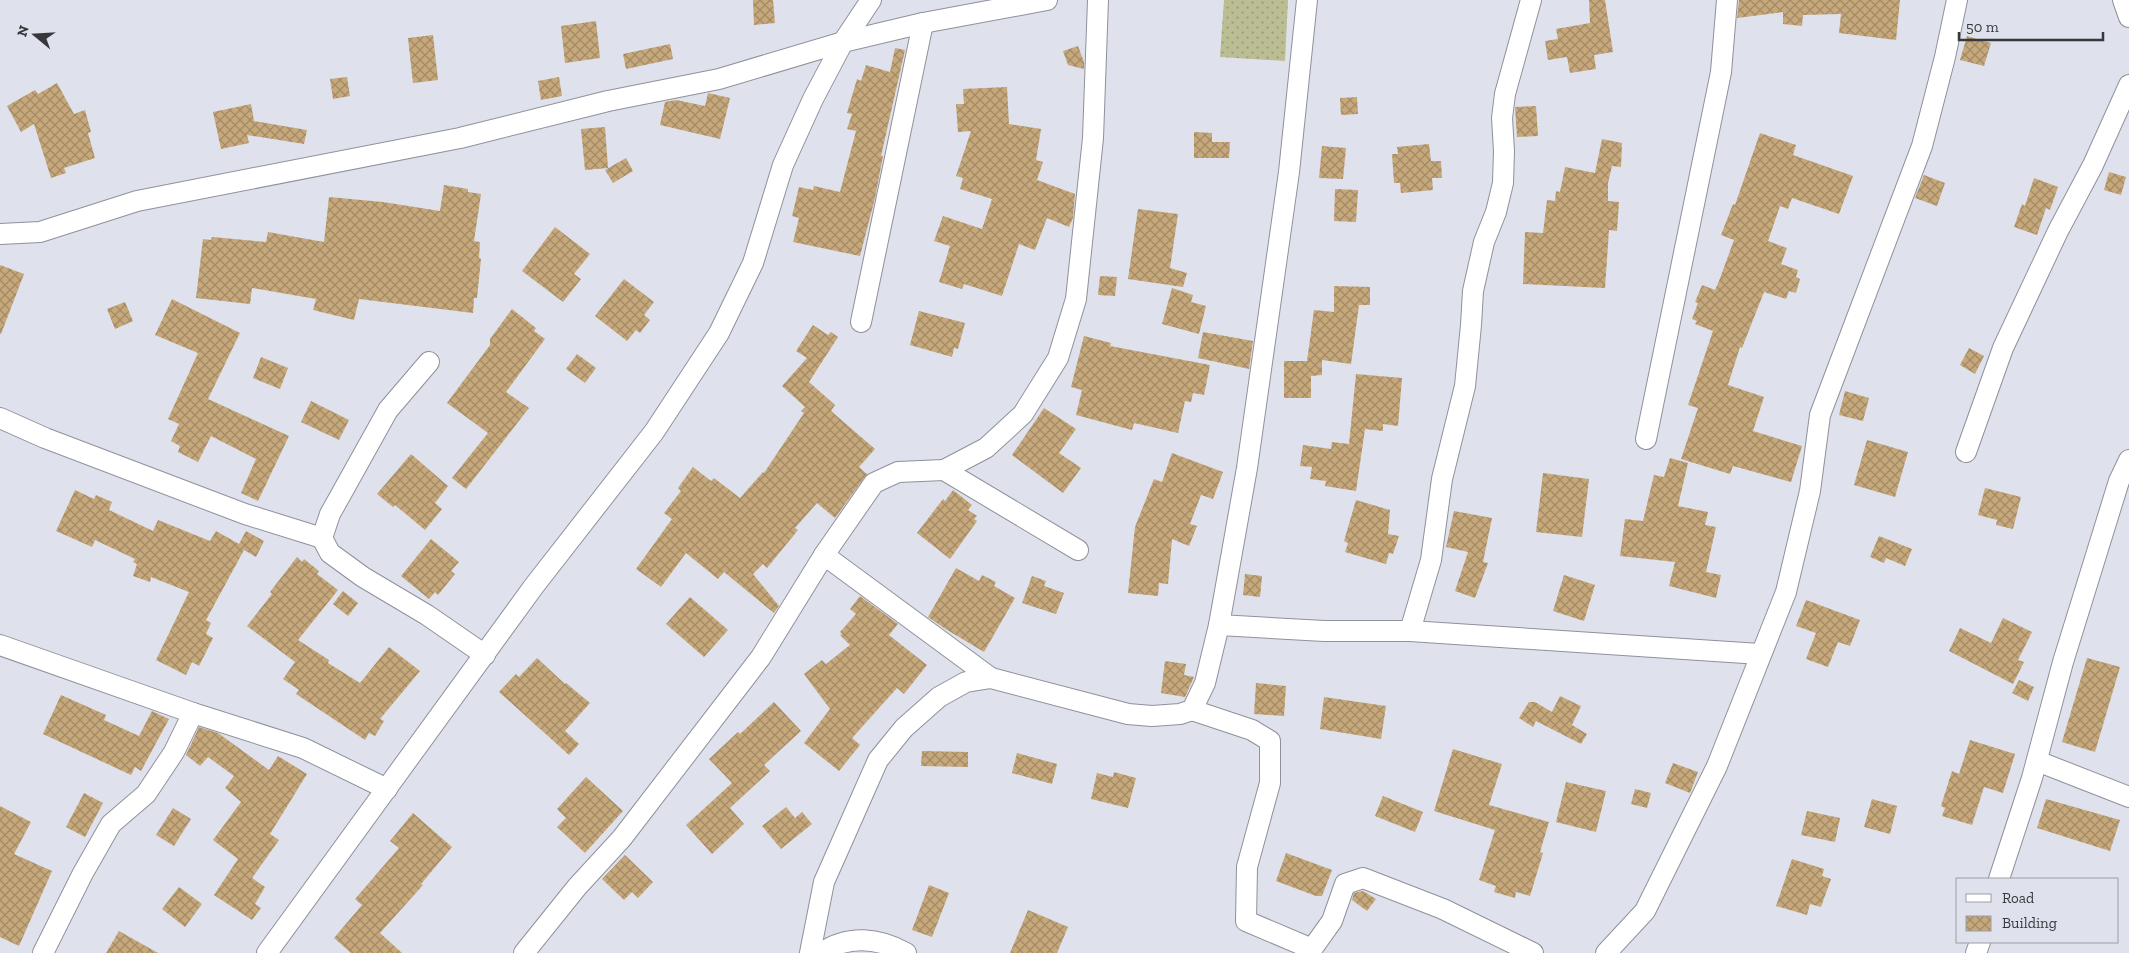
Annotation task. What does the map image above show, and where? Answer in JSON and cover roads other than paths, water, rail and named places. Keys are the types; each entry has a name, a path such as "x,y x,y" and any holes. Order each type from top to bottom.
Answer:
{"street":[{"path":"267,953 534,586 654,432 719,333 753,262 783,165 813,99 843,42 871,0"},
{"path":"0,234 40,232 137,201 442,142 608,101 719,79 843,42 923,23 1047,0"},
{"path":"524,953 577,888 622,838 761,657 824,556 874,483 898,472 944,470 986,448 1024,414 1058,358 1076,299 1093,138 1098,0"},
{"path":"1192,710 1205,683 1219,625 1247,468 1288,181 1307,0"},
{"path":"1410,630 1431,560 1442,479 1464,386 1473,291 1484,242 1496,212 1503,183 1504,150 1502,118 1505,94 1532,0"},
{"path":"1646,439 1721,72 1727,0"},
{"path":"1606,953 1645,912 1717,766 1786,592 1810,491 1820,416 1922,146 1945,57 1957,0"},
{"path":"2123,0 2129,17"},
{"path":"861,322 923,23"},
{"path":"1966,452 2003,348 2058,231 2093,165 2129,85"},
{"path":"429,362 388,410 330,514 322,538 330,554 485,654"},
{"path":"0,418 45,438 245,514 322,538"},
{"path":"1999,878 2037,761 2063,662 2124,483 2129,460"},
{"path":"944,470 1078,550"},
{"path":"824,556 991,678 1128,714 1152,716 1180,714 1192,710 1252,730 1270,741 1270,783 1247,867 1246,921 1312,950 1332,921 1344,884 1363,878 1443,909 1533,953"},
{"path":"1219,625 1324,631 1410,630 1760,654"},
{"path":"0,645 193,713 304,748 387,789"},
{"path":"810,953 824,882 878,760 904,728 939,697 966,682 991,678"},
{"path":"43,953 82,873 111,824 146,794 174,752 193,713"},
{"path":"2037,761 2129,797"},
{"path":"821,953 852,939 873,940 906,953"}]}
